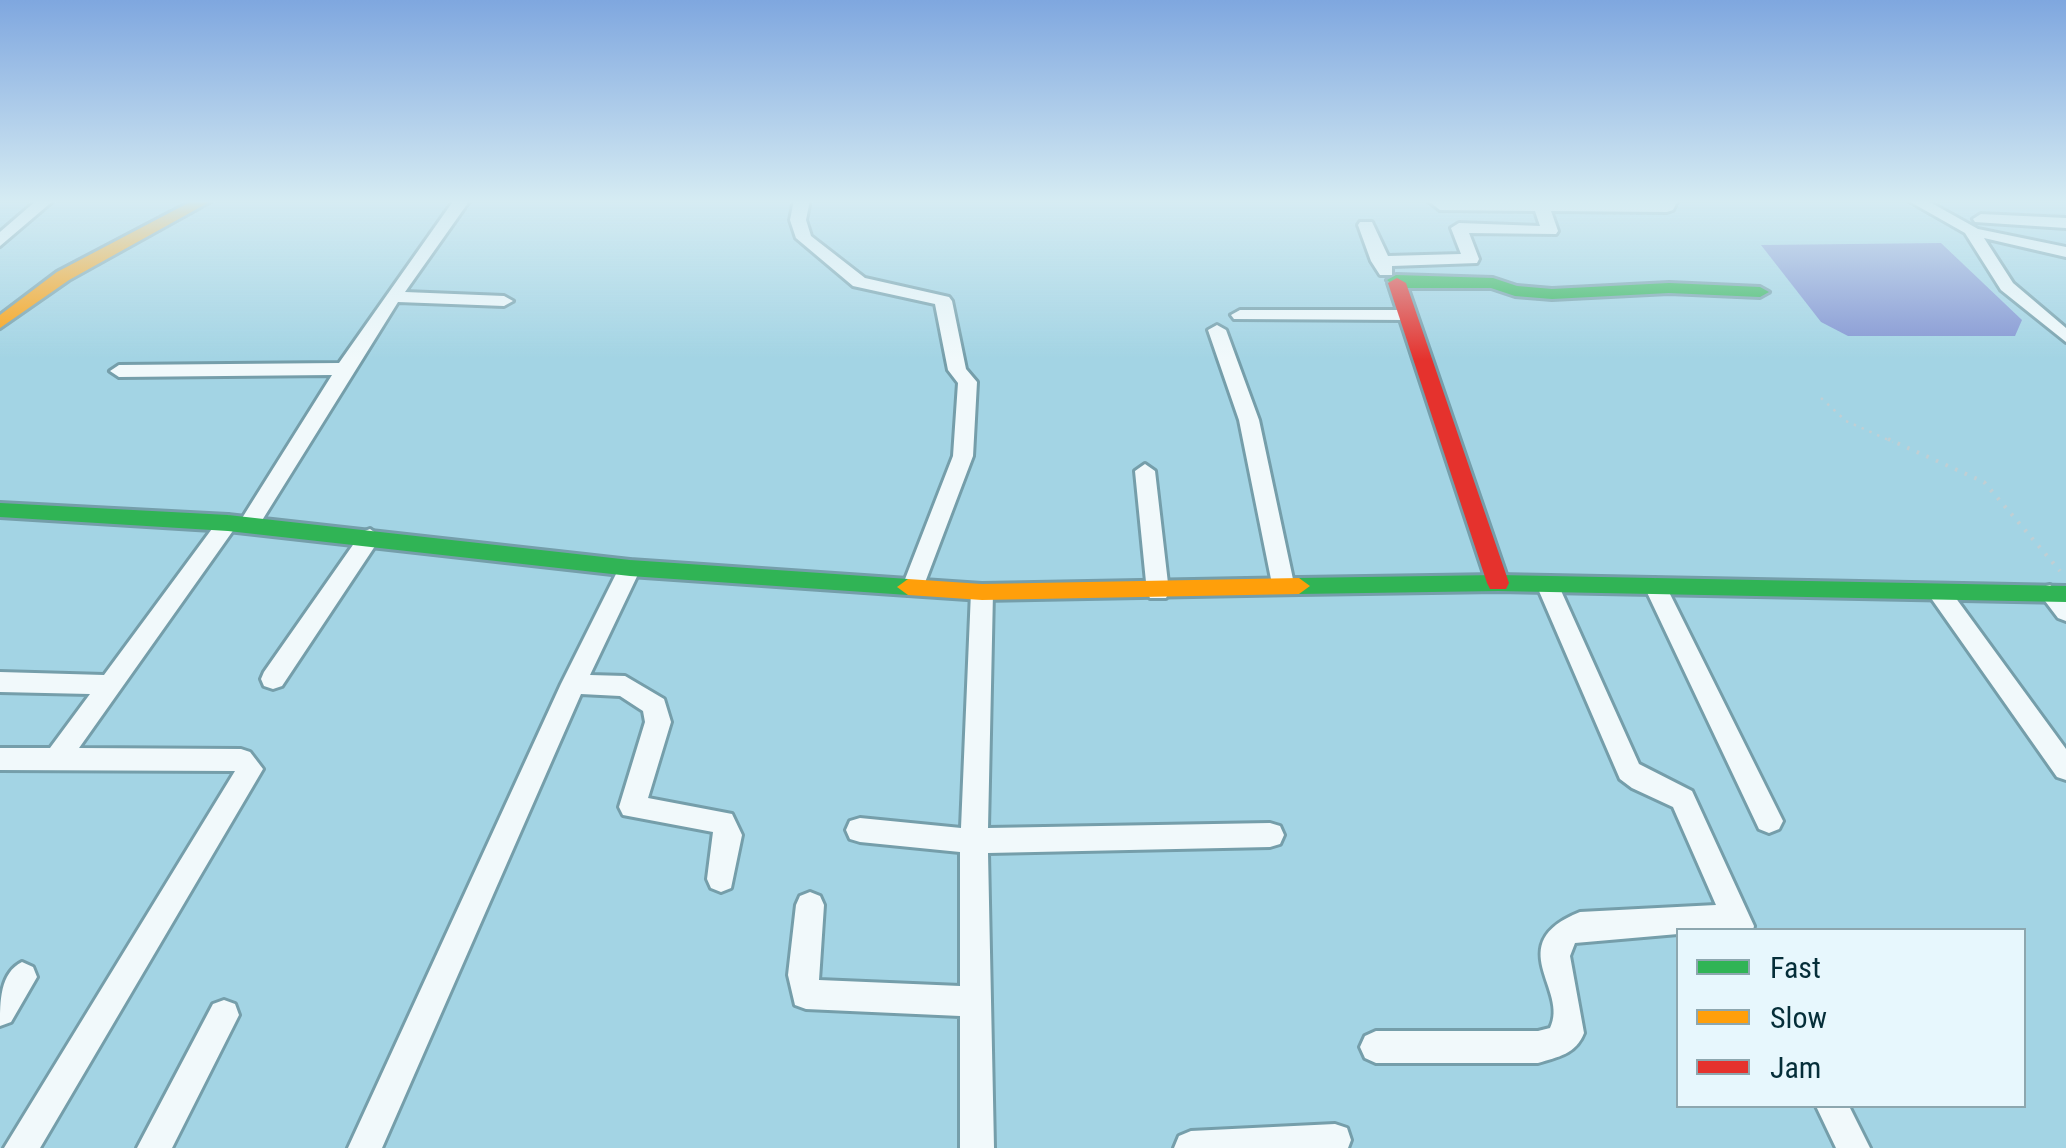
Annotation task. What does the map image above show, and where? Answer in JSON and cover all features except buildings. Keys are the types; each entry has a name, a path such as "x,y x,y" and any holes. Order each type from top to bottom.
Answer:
{"street":[{"path":"0,323 64,276 106,254"},
{"path":"57,759 110,684 238,524 424,254"},
{"path":"823,254 859,282 942,301 957,370 968,382 963,456 913,587"},
{"path":"1376,254 1396,280 1498,583"},
{"path":"1379,261 1471,259 1469,254"},
{"path":"1991,254 2007,286 2066,338"},
{"path":"1396,280 1493,283 1515,292 1542,294 1669,288 1760,292"},
{"path":"393,297 504,301"},
{"path":"1240,316 1406,315"},
{"path":"1217,330 1248,420 1282,584"},
{"path":"119,371 348,369"},
{"path":"1145,471 1158,592"},
{"path":"0,510 238,524 630,568 982,592 1158,592 1282,584 1498,583 1939,592 2060,589 2066,612"},
{"path":"273,680 370,537"},
{"path":"365,1148 573,684 630,568"},
{"path":"1376,1047 1538,1047 1558,1042 1569,1033 1571,1018 1555,960 1555,939 1562,931 1580,926 1739,924 1683,799 1669,789 1640,782 1629,771 1548,584"},
{"path":"1655,586 1769,821"},
{"path":"978,1148 974,842 982,592"},
{"path":"1939,592 2066,769"},
{"path":"0,682 110,684"},
{"path":"573,684 625,686 655,706 658,722 632,806 722,822 728,835 720,880"},
{"path":"0,759 242,760 250,769 20,1148"},
{"path":"860,830 974,842 1270,835"},
{"path":"810,905 803,975 806,994 976,1002"},
{"path":"0,1010 22,976"},
{"path":"154,1148 224,1015"},
{"path":"1833,1108 1853,1148"},
{"path":"1191,1148 1335,1140"}],"path":[{"path":"1821,398 1846,421 1984,482 2060,589"}],"water":[{"path":"1768,254 1952,254 2022,320 2015,336 1848,336 1821,322"}],"traffic: fast":[{"path":"1397,283 1396,280 1493,283 1515,291 1552,294 1669,288 1760,292"},
{"path":"0,510 228,523 630,568 908,587"},
{"path":"1299,586 1498,583 2066,594"}],"traffic: slow":[{"path":"0,323 63,276 105,254"},
{"path":"908,587 982,592 1299,586"}],"traffic: jam":[{"path":"1397,283 1498,583"}]}
